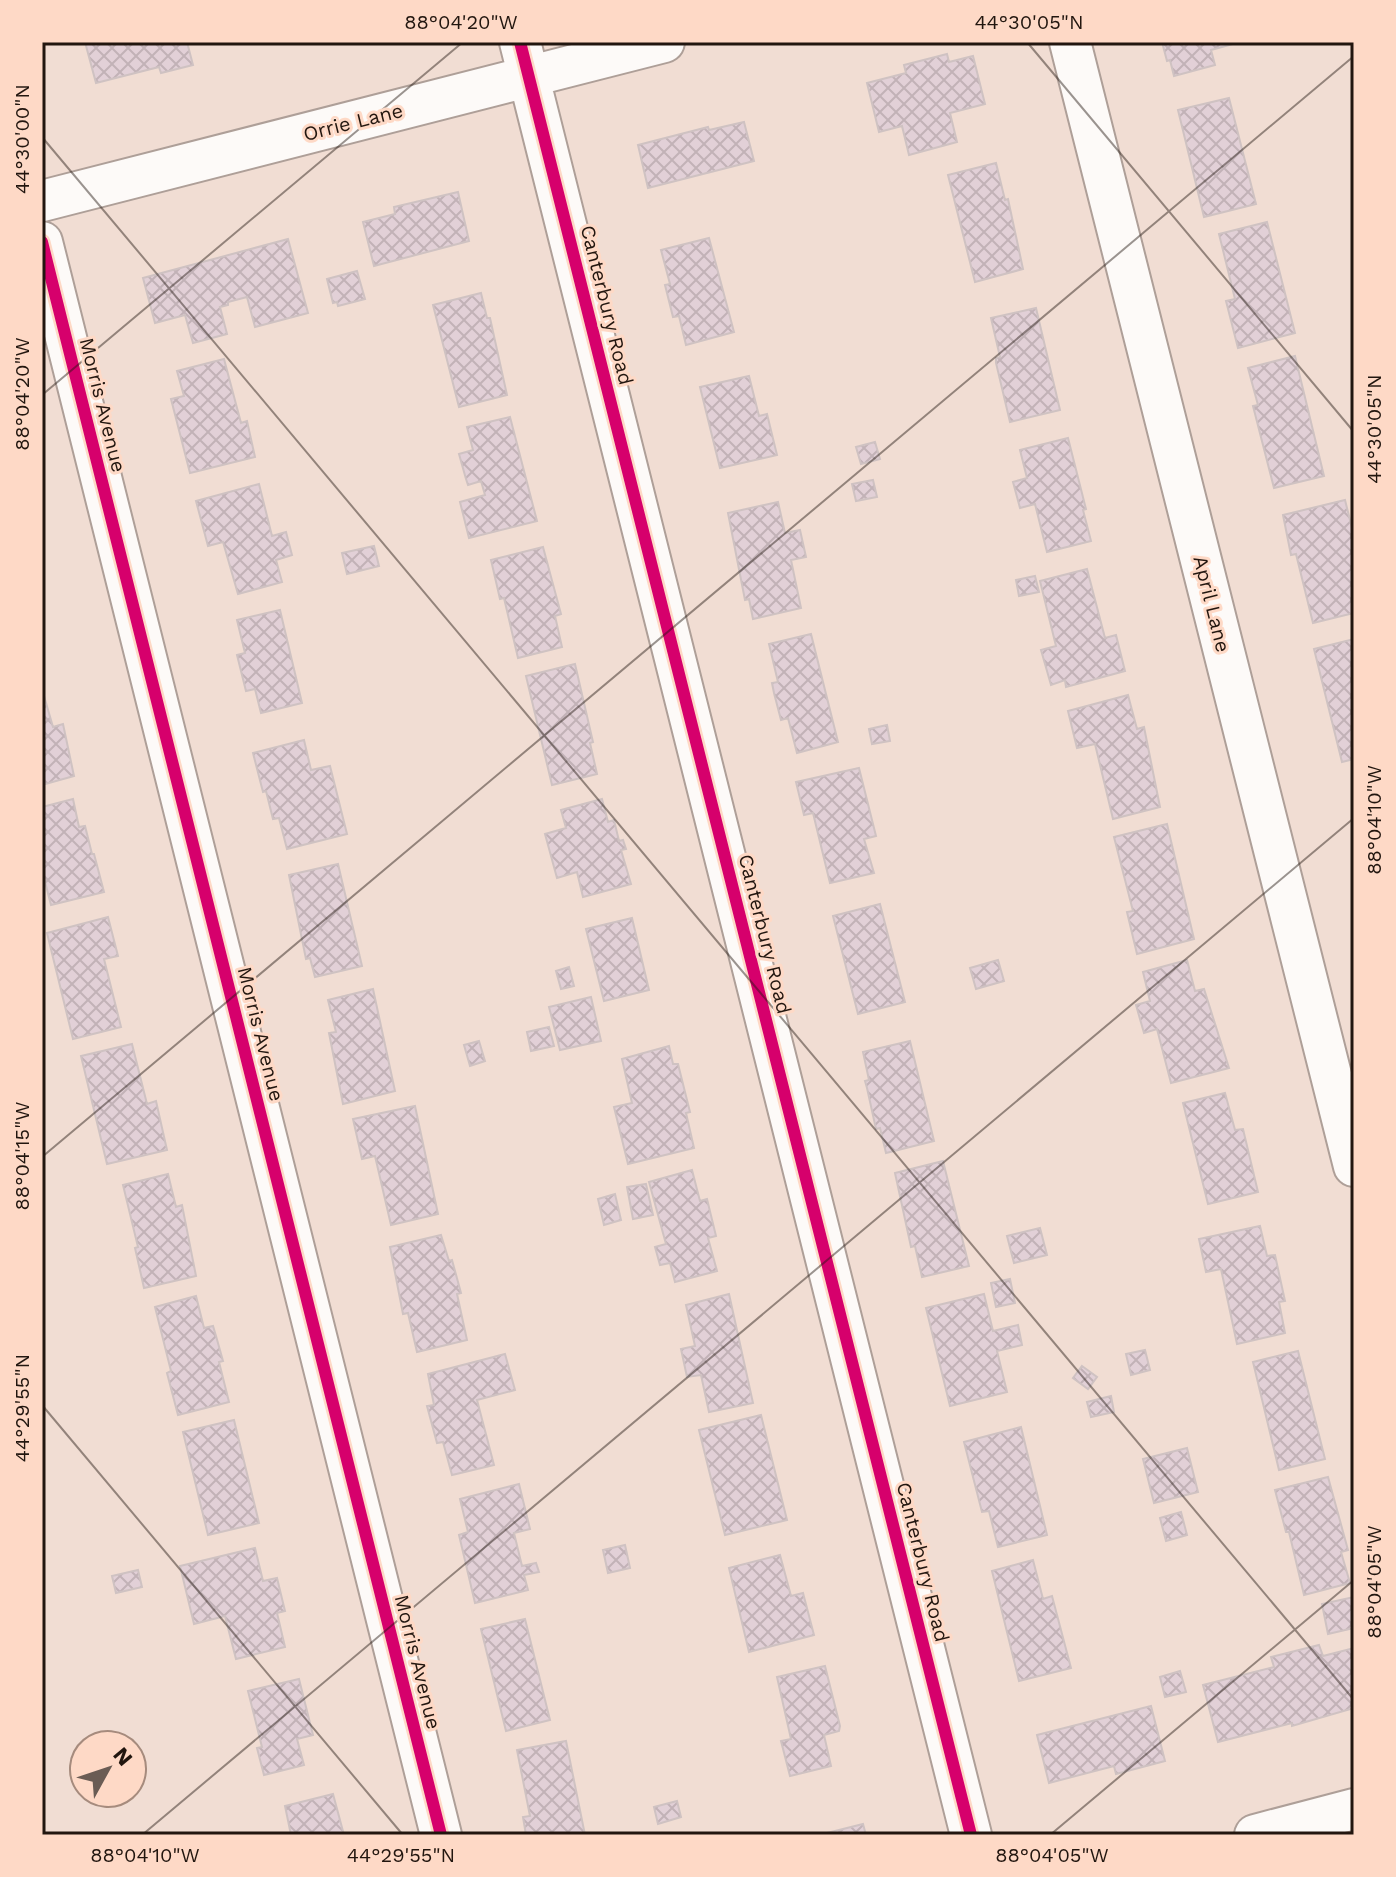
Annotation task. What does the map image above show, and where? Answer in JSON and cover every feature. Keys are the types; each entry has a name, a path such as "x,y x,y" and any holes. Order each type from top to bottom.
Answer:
{"street":[{"name":"Orrie Lane","path":"42,201 524,59 664,42"},
{"name":"April Lane","path":"1070,42 1354,1166"},
{"name":"Canterbury Road","path":"524,59 971,1835"},
{"name":"Morris Avenue","path":"42,242 441,1835"},
{"path":"1255,1835 1354,1809"}],"building":[{"path":"85,42 187,42 193,65 161,73 159,67 96,83"},
{"path":"1162,42 1240,42 1211,50 1215,65 1174,76"},
{"path":"947,54 949,62 973,56 985,104 950,113 957,142 909,155 902,126 879,132 867,83 906,73 904,65"},
{"path":"1229,98 1256,204 1204,217 1178,110"},
{"path":"744,122 754,161 648,188 638,145 708,127 709,130"},
{"path":"996,163 1005,200 1008,199 1023,269 975,282 948,175"},
{"path":"458,192 469,241 374,266 363,222 395,214 394,207"},
{"path":"1267,222 1295,333 1238,348 1226,301 1235,299 1219,234"},
{"path":"709,238 734,332 686,345 679,316 673,317 665,285 670,284 661,250"},
{"path":"288,239 308,313 255,327 247,297 220,307 227,334 193,343 185,315 155,323 143,278"},
{"path":"357,271 365,299 338,306 337,302 333,303 327,279"},
{"path":"481,293 487,318 490,318 507,395 459,407 433,305"},
{"path":"1036,308 1060,410 1010,422 996,363 996,358 1000,357 991,318"},
{"path":"1295,356 1324,476 1274,488 1253,406 1258,405 1248,368"},
{"path":"224,359 241,423 247,421 255,457 190,473 171,399 184,396 177,371"},
{"path":"749,376 759,416 767,414 777,455 720,468 700,387"},
{"path":"510,417 537,521 469,538 460,502 485,495 481,481 468,485 459,454 473,450 467,427"},
{"path":"1068,438 1091,541 1047,552 1035,504 1020,508 1013,482 1027,478 1020,450"},
{"path":"875,442 880,459 861,464 856,447"},
{"path":"873,480 877,497 856,501 852,484"},
{"path":"259,484 272,536 286,532 292,555 276,560 282,582 238,594 223,542 208,546 196,501"},
{"path":"1345,500 1354,536 1354,613 1313,623 1296,554 1291,555 1283,515"},
{"path":"778,502 785,533 800,530 806,557 791,560 801,608 753,619 749,599 745,600 728,513"},
{"path":"374,546 379,566 347,574 342,553"},
{"path":"543,547 561,614 555,616 562,647 518,658 504,598 500,599 491,560"},
{"path":"1087,569 1105,638 1116,635 1125,671 1066,687 1065,680 1051,685 1041,650 1056,646 1040,581"},
{"path":"1035,576 1039,592 1019,596 1016,580"},
{"path":"280,610 302,703 261,713 255,689 246,691 237,655 245,653 237,620"},
{"path":"811,634 838,742 797,753 788,718 781,720 774,693 772,683 778,682 769,644"},
{"path":"1354,639 1354,759 1342,762 1314,649"},
{"path":"575,664 597,774 552,785 526,676"},
{"path":"42,689 53,727 63,724 74,776 42,785"},
{"path":"1128,695 1137,729 1144,727 1160,807 1113,819 1095,744 1077,748 1068,711"},
{"path":"887,725 890,741 872,744 869,729"},
{"path":"304,740 311,770 330,766 347,834 287,849 279,818 273,819 266,791 263,792 253,753"},
{"path":"859,768 876,836 864,839 874,873 830,883 813,813 804,815 796,782"},
{"path":"73,799 79,827 85,826 104,892 51,905 42,870 42,807"},
{"path":"602,799 608,822 614,820 619,841 623,840 626,849 621,850 631,884 583,897 577,872 557,878 545,834 566,828 561,810"},
{"path":"1167,824 1194,939 1137,954 1127,912 1133,911 1114,837"},
{"path":"338,864 362,966 315,977 310,958 306,959 289,875"},
{"path":"880,904 905,1002 858,1014 833,916"},
{"path":"108,917 118,956 104,959 121,1027 73,1039 47,933"},
{"path":"632,918 649,990 604,1001 586,929"},
{"path":"998,960 1004,981 976,989 970,968"},
{"path":"1187,960 1195,991 1204,989 1229,1068 1171,1083 1157,1029 1144,1033 1136,1005 1150,1001 1143,972"},
{"path":"569,967 574,986 561,989 556,971"},
{"path":"373,989 395,1091 343,1104 329,1033 336,1032 328,1000"},
{"path":"591,997 601,1041 560,1050 549,1007"},
{"path":"549,1027 554,1046 531,1051 527,1032"},
{"path":"479,1041 485,1061 470,1066 464,1045"},
{"path":"910,1041 934,1141 886,1153 880,1128 876,1129 865,1081 869,1080 863,1052"},
{"path":"132,1044 147,1104 156,1101 167,1150 107,1164 81,1056"},
{"path":"669,1046 673,1064 678,1064 690,1112 686,1113 694,1148 628,1164 614,1107 632,1103 622,1059"},
{"path":"1225,1093 1235,1130 1243,1129 1258,1192 1208,1204 1183,1103"},
{"path":"415,1106 438,1214 391,1225 375,1156 362,1159 353,1119"},
{"path":"943,1161 969,1266 922,1277 915,1246 911,1247 895,1173"},
{"path":"692,1170 700,1201 707,1199 716,1236 708,1238 717,1271 675,1282 670,1263 660,1265 655,1247 666,1244 649,1182"},
{"path":"168,1174 176,1207 182,1205 196,1276 144,1288 123,1185"},
{"path":"646,1184 653,1215 633,1219 627,1187"},
{"path":"615,1194 621,1220 604,1225 598,1199"},
{"path":"1260,1226 1267,1256 1275,1255 1285,1301 1279,1302 1285,1333 1237,1344 1221,1269 1206,1272 1199,1239"},
{"path":"1040,1228 1047,1255 1014,1263 1007,1236"},
{"path":"441,1235 461,1293 457,1294 467,1340 417,1352 408,1313 403,1314 390,1247"},
{"path":"1010,1279 1015,1303 996,1307 991,1283"},
{"path":"729,1294 753,1403 709,1412 701,1375 687,1377 681,1349 695,1346 686,1305"},
{"path":"984,1294 993,1331 1018,1325 1022,1345 997,1351 1007,1392 950,1406 926,1308"},
{"path":"196,1296 204,1328 213,1326 223,1361 219,1362 229,1402 178,1415 155,1307"},
{"path":"1145,1350 1150,1370 1131,1375 1126,1354"},
{"path":"1298,1351 1325,1459 1279,1470 1253,1362"},
{"path":"505,1354 515,1390 477,1400 494,1465 452,1475 443,1442 437,1443 427,1406 434,1405 428,1374"},
{"path":"1082,1366 1097,1377 1088,1389 1073,1378"},
{"path":"1111,1396 1114,1412 1091,1417 1087,1402"},
{"path":"761,1415 787,1520 725,1535 699,1430"},
{"path":"234,1420 259,1523 208,1535 183,1432"},
{"path":"1021,1427 1047,1535 998,1547 989,1511 982,1512 964,1442"},
{"path":"1187,1448 1198,1492 1154,1503 1143,1459"},
{"path":"1328,1477 1348,1550 1341,1552 1350,1583 1304,1595 1275,1490"},
{"path":"519,1484 530,1529 514,1533 522,1566 536,1563 539,1572 524,1575 528,1590 475,1603 459,1535 468,1532 460,1499"},
{"path":"1181,1512 1187,1535 1166,1541 1160,1518"},
{"path":"625,1545 630,1568 608,1573 603,1550"},
{"path":"255,1548 263,1581 277,1578 285,1611 277,1613 285,1647 236,1659 225,1616 194,1624 180,1566"},
{"path":"780,1555 791,1596 803,1593 814,1635 749,1652 729,1568"},
{"path":"1033,1560 1043,1599 1052,1596 1071,1668 1019,1681 992,1571"},
{"path":"138,1570 142,1587 116,1593 112,1576"},
{"path":"1354,1597 1354,1628 1328,1634 1322,1604"},
{"path":"525,1619 550,1720 506,1731 481,1629"},
{"path":"1319,1645 1323,1656 1354,1648 1354,1708 1292,1726 1292,1723 1218,1742 1203,1685 1274,1667 1271,1657"},
{"path":"825,1666 840,1726 839,1731 824,1735 831,1766 790,1776 781,1741 791,1739 777,1677"},
{"path":"1180,1671 1186,1692 1165,1697 1160,1677"},
{"path":"299,1679 313,1735 297,1739 304,1765 264,1775 257,1748 262,1747 248,1691"},
{"path":"1151,1706 1165,1761 1116,1774 1114,1766 1049,1783 1037,1735"},
{"path":"566,1741 585,1835 526,1835 523,1817 530,1816 517,1750"},
{"path":"333,1794 344,1835 291,1835 285,1806"},
{"path":"677,1801 681,1817 658,1824 654,1807"},
{"path":"863,1824 866,1835 819,1835"}],"cycle path":[{"path":"520,42 971,1835"},
{"path":"42,242 441,1835"}]}
